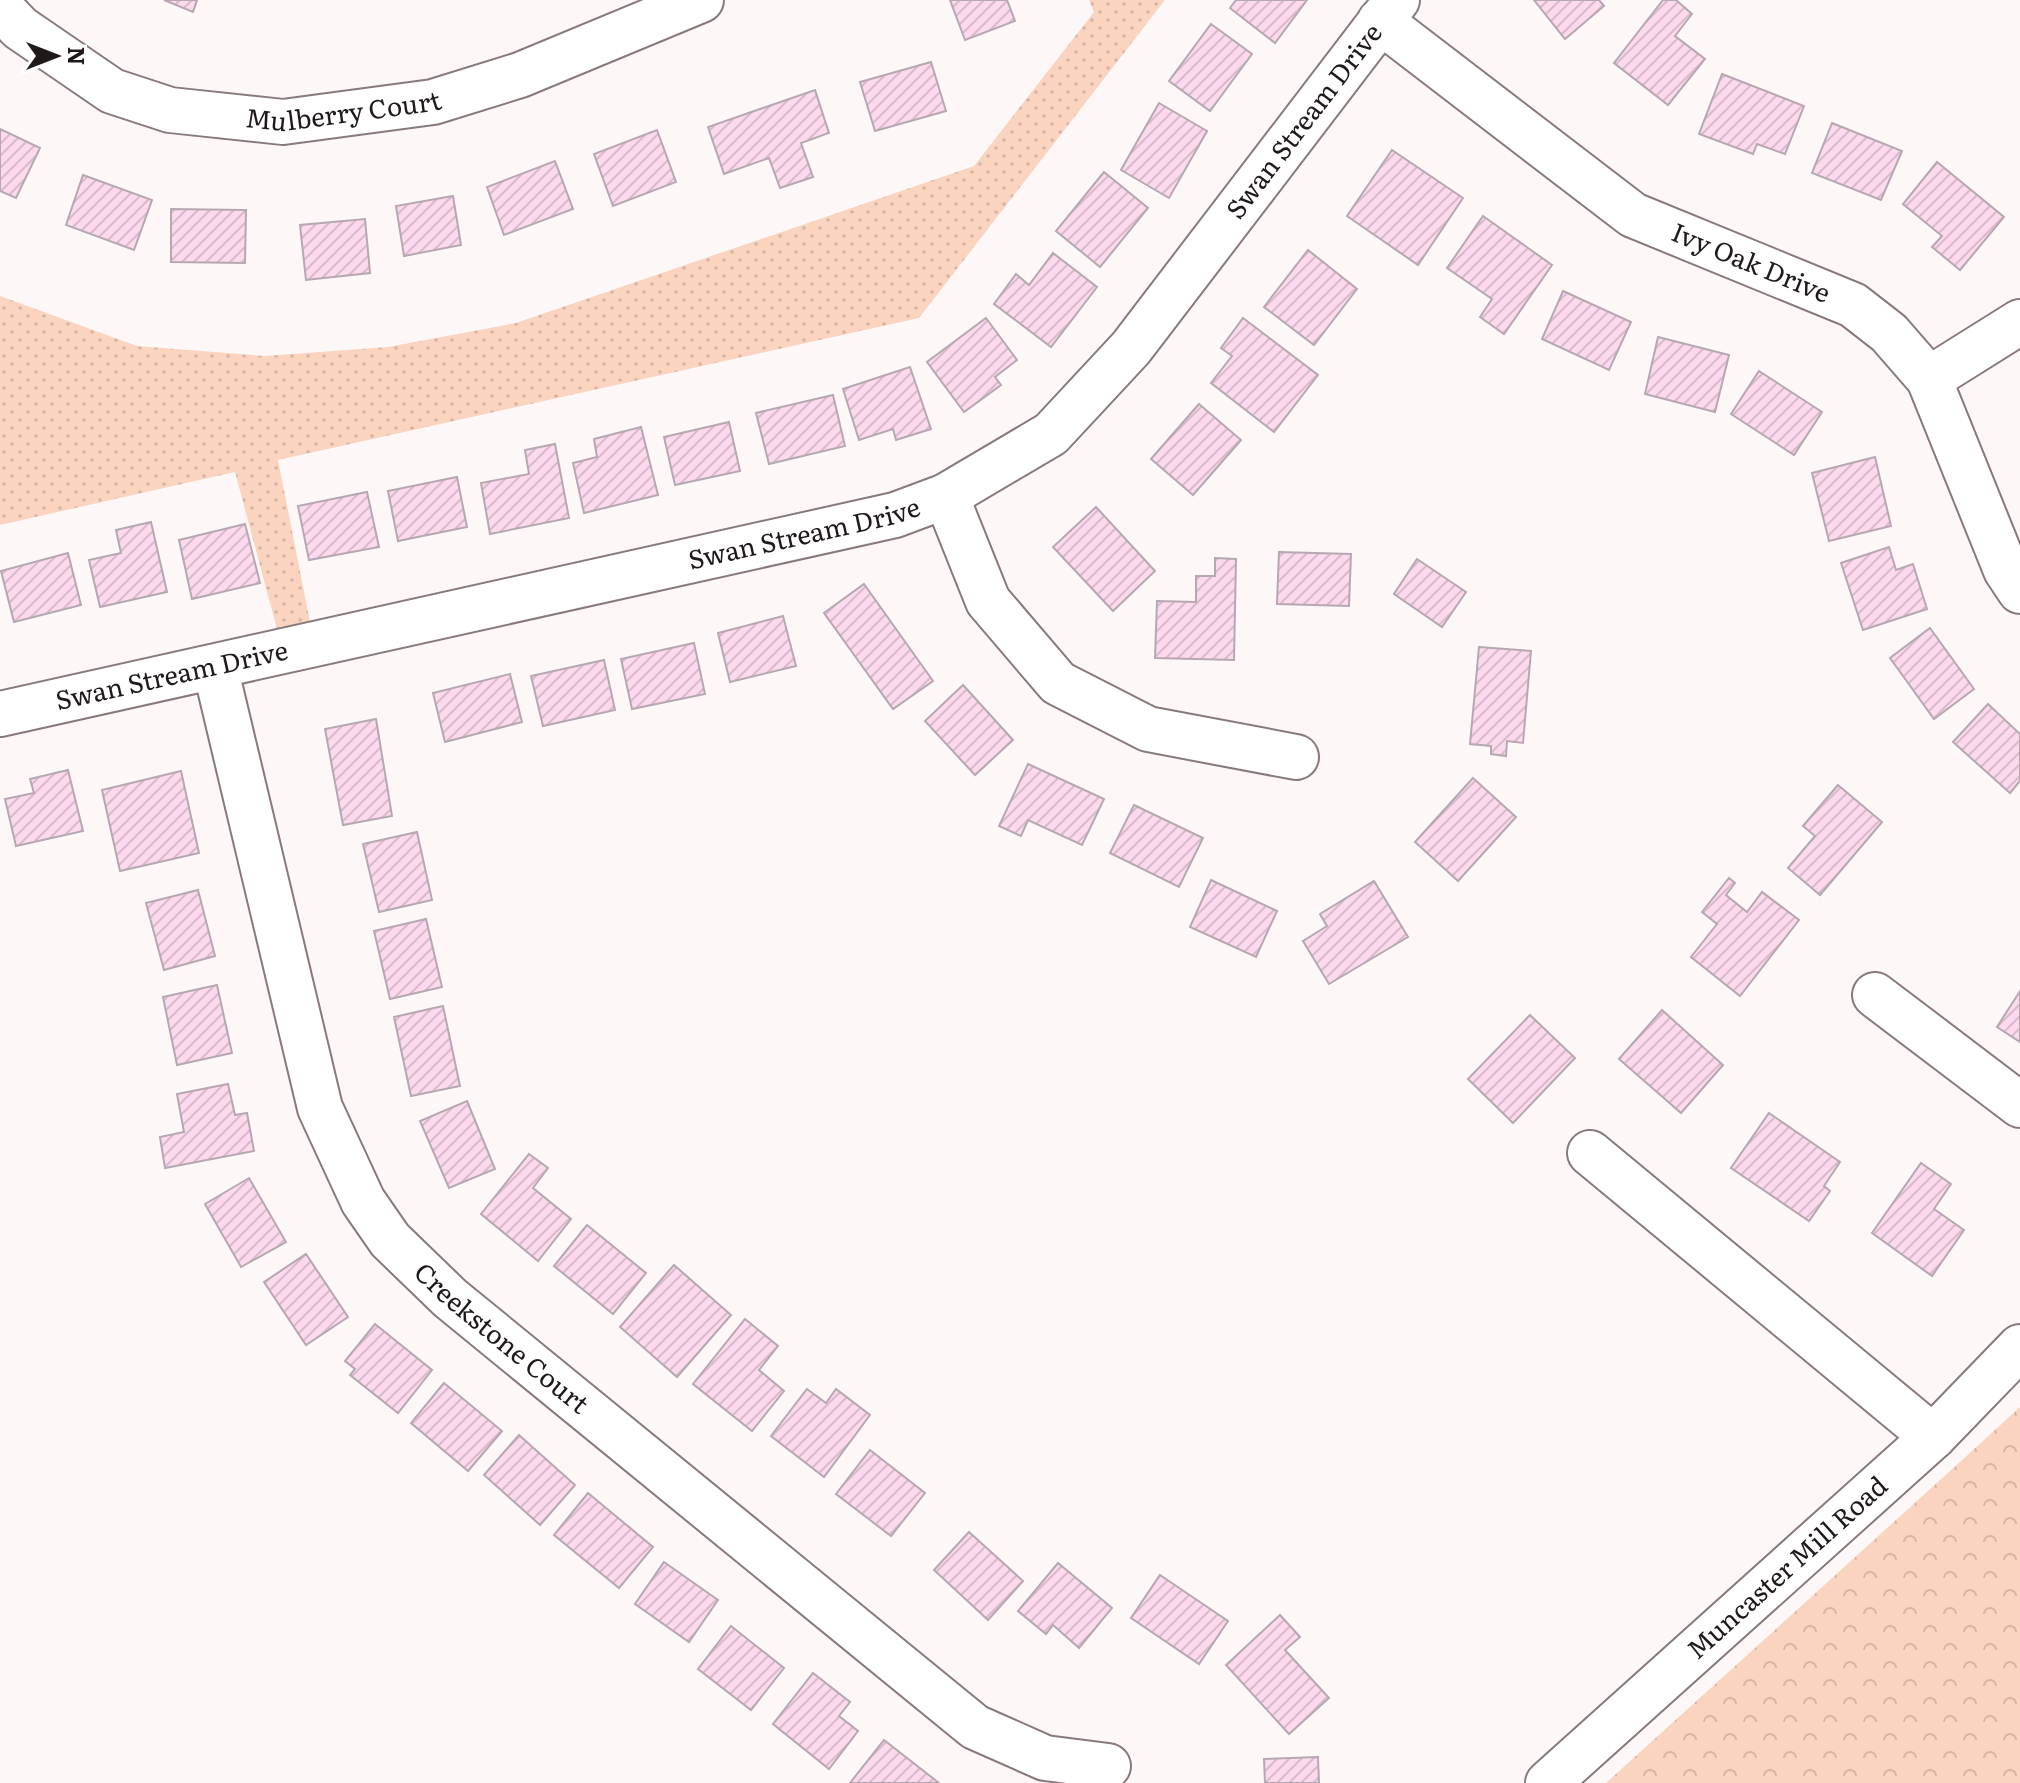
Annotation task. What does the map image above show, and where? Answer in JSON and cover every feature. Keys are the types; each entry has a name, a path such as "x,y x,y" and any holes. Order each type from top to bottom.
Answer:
{"street":[{"name":"Mulberry Court","path":"0,7 20,28 112,91 170,110 283,122 433,102 520,75 701,0"},
{"name":"Ivy Oak Drive","path":"1388,10 1633,215 1853,305 1889,333 1929,379 2006,570 2020,591"},
{"name":"Swan Stream Drive","path":"0,714 895,515 946,496 1051,434 1131,348 1388,10"},
{"path":"1929,379 2020,322"},
{"path":"946,496 988,601 1058,683 1148,729 1296,757"},
{"name":"Creekstone Court","path":"215,667 320,1108 363,1201 390,1240 450,1298 975,1727 1045,1758 1108,1766"},
{"path":"1875,995 2020,1105"},
{"path":"1590,1153 1933,1437"},
{"name":"Muncaster Mill Road","path":"1548,1783 1933,1437 2020,1347"}],"green space":[{"path":"1089,0 1165,0 919,318 278,460 310,622 277,629 235,472 0,525 0,296 137,346 265,356 388,347 516,323 974,166 1094,12"},
{"path":"2020,1407 2020,1783 1606,1783 1961,1461"}],"building":[{"path":"164,0 197,0 193,12"},
{"path":"950,0 1007,0 1015,21 965,40"},
{"path":"1236,0 1307,0 1275,43 1230,8"},
{"path":"1534,0 1599,0 1604,6 1565,39"},
{"path":"1663,0 1676,0 1692,14 1675,36 1705,59 1668,105 1614,63"},
{"path":"1211,24 1252,54 1210,111 1169,81"},
{"path":"931,62 946,111 875,131 860,82"},
{"path":"1722,74 1804,106 1785,154 1757,144 1753,154 1699,134"},
{"path":"815,90 829,133 801,143 813,177 780,188 769,158 724,174 708,127"},
{"path":"1159,103 1207,131 1169,198 1121,170"},
{"path":"1832,123 1902,151 1881,200 1812,173"},
{"path":"0,129 40,148 16,198 0,191"},
{"path":"657,130 676,182 613,206 594,154"},
{"path":"1392,150 1463,198 1418,265 1347,216"},
{"path":"555,161 573,209 504,235 487,187"},
{"path":"1937,162 2004,217 1960,270 1932,247 1942,236 1903,204"},
{"path":"1104,172 1148,208 1100,267 1056,231"},
{"path":"83,175 152,200 134,250 66,225"},
{"path":"453,196 461,245 404,256 396,206"},
{"path":"171,209 246,210 245,263 171,262"},
{"path":"1483,216 1552,265 1504,334 1480,317 1492,299 1447,268"},
{"path":"365,219 370,273 306,280 300,225"},
{"path":"1308,250 1357,289 1314,345 1264,307"},
{"path":"1053,253 1097,287 1051,347 994,304 1016,274 1029,285"},
{"path":"1563,291 1631,322 1609,370 1542,339"},
{"path":"986,318 1017,360 995,377 1001,385 964,412 927,362"},
{"path":"1243,318 1318,375 1274,432 1211,383 1232,356 1221,348"},
{"path":"1658,337 1729,355 1715,412 1645,394"},
{"path":"910,367 931,429 896,440 893,429 859,440 843,389"},
{"path":"1759,371 1822,412 1794,455 1731,414"},
{"path":"833,395 845,446 769,464 756,413"},
{"path":"1199,404 1241,440 1193,495 1151,459"},
{"path":"729,422 740,471 675,485 664,437"},
{"path":"641,427 658,495 584,513 573,463 597,457 594,439"},
{"path":"555,444 569,518 490,534 481,483 529,474 525,450"},
{"path":"1875,457 1891,526 1829,541 1812,473"},
{"path":"457,477 467,527 398,541 388,491"},
{"path":"367,492 379,547 309,560 298,506"},
{"path":"1096,507 1155,571 1113,611 1053,547"},
{"path":"151,522 167,592 100,607 89,560 121,553 116,530"},
{"path":"245,524 260,583 192,599 179,540"},
{"path":"1889,547 1896,570 1913,564 1927,609 1863,630 1841,563"},
{"path":"1279,552 1351,554 1349,606 1277,604"},
{"path":"68,553 81,605 14,622 1,571"},
{"path":"1215,558 1236,559 1234,660 1155,658 1157,601 1196,602 1196,576 1215,576"},
{"path":"1417,559 1466,592 1442,627 1394,594"},
{"path":"864,584 933,681 893,709 824,613"},
{"path":"783,616 796,666 730,682 718,633"},
{"path":"1930,628 1974,689 1934,719 1890,658"},
{"path":"694,643 705,694 632,709 621,659"},
{"path":"1479,647 1531,651 1523,743 1507,741 1506,756 1491,754 1491,746 1470,744"},
{"path":"604,660 615,710 543,726 531,676"},
{"path":"510,674 522,722 445,742 433,693"},
{"path":"963,685 1013,740 975,775 925,721"},
{"path":"1988,704 2020,734 2020,781 2010,793 1953,742"},
{"path":"376,719 392,816 343,825 325,729"},
{"path":"1028,764 1104,799 1082,845 1028,820 1021,836 999,826"},
{"path":"68,770 83,831 16,846 5,799 34,793 30,779"},
{"path":"181,771 199,853 120,871 102,790"},
{"path":"1473,778 1516,817 1458,881 1415,842"},
{"path":"1838,785 1882,822 1820,895 1788,868 1815,836 1803,826"},
{"path":"1134,805 1203,838 1179,887 1110,853"},
{"path":"417,832 432,900 379,912 363,844"},
{"path":"1729,878 1735,883 1726,895 1747,912 1762,892 1799,920 1740,996 1691,957 1717,924 1702,912"},
{"path":"1211,880 1277,911 1256,957 1190,927"},
{"path":"1374,881 1408,937 1329,984 1303,941 1327,926 1320,914"},
{"path":"198,890 215,956 164,970 146,903"},
{"path":"426,919 442,987 390,999 374,931"},
{"path":"217,985 232,1053 177,1065 163,997"},
{"path":"2020,991 2020,1042 1997,1027"},
{"path":"443,1006 460,1086 411,1096 394,1017"},
{"path":"1662,1010 1723,1065 1681,1113 1619,1059"},
{"path":"1530,1015 1575,1058 1513,1123 1468,1079"},
{"path":"228,1084 235,1115 247,1113 254,1151 165,1168 160,1137 184,1132 177,1094"},
{"path":"467,1101 495,1169 449,1188 420,1121"},
{"path":"1769,1113 1840,1162 1824,1186 1830,1191 1809,1221 1731,1168"},
{"path":"529,1154 548,1168 533,1188 571,1219 538,1261 481,1214"},
{"path":"1921,1163 1951,1184 1934,1209 1964,1230 1932,1276 1872,1233"},
{"path":"249,1178 286,1242 241,1267 205,1204"},
{"path":"587,1225 646,1273 613,1314 554,1266"},
{"path":"306,1254 348,1317 306,1345 264,1282"},
{"path":"674,1265 731,1315 677,1377 620,1327"},
{"path":"745,1319 778,1346 759,1370 784,1391 752,1431 693,1384"},
{"path":"375,1324 432,1370 398,1413 350,1375 355,1369 345,1361"},
{"path":"444,1383 502,1431 468,1471 411,1423"},
{"path":"807,1389 826,1403 836,1389 870,1415 824,1477 771,1436"},
{"path":"519,1435 575,1485 540,1525 484,1475"},
{"path":"870,1450 925,1493 891,1536 836,1494"},
{"path":"588,1493 653,1547 619,1588 554,1535"},
{"path":"969,1532 1023,1581 988,1620 934,1570"},
{"path":"664,1562 718,1600 689,1642 635,1604"},
{"path":"1058,1563 1112,1608 1079,1648 1053,1625 1046,1634 1018,1611"},
{"path":"1160,1575 1228,1621 1199,1664 1131,1618"},
{"path":"1280,1615 1300,1637 1285,1650 1329,1698 1289,1734 1226,1665"},
{"path":"731,1626 784,1668 751,1710 698,1669"},
{"path":"813,1673 850,1702 839,1716 858,1731 829,1769 773,1724"},
{"path":"884,1740 939,1783 850,1783"},
{"path":"1318,1757 1319,1783 1265,1783 1264,1759"}]}
